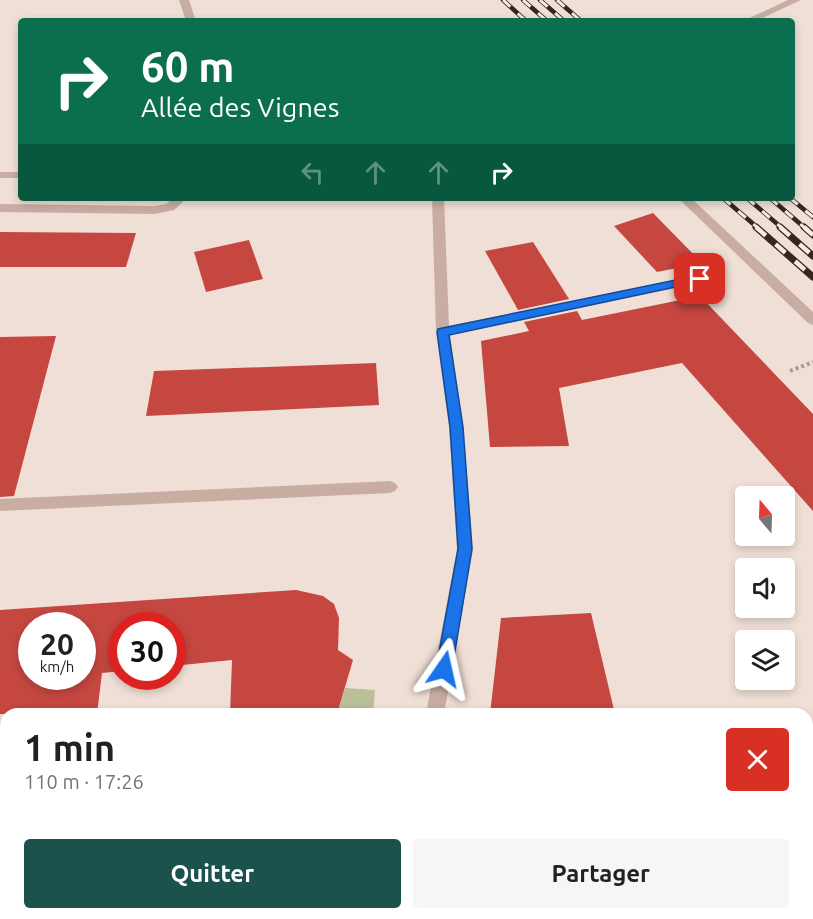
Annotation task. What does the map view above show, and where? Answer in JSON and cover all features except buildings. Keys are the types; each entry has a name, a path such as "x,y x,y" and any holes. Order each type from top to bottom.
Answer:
{"street":[{"path":"184,0 190,18"},
{"path":"755,18 796,0"},
{"path":"0,175 18,175"},
{"path":"0,208 155,210 170,207 177,201"},
{"path":"436,708 465,549 456,427 443,332 438,201"},
{"path":"687,201 813,320"},
{"path":"443,332 700,279"},
{"path":"0,505 390,488"}],"path":[{"path":"790,371 813,362"}],"green space":[{"path":"345,688 375,690 374,708 339,708"}],"railway":[{"path":"503,0 523,18"},
{"path":"523,0 544,18"},
{"path":"540,0 561,18"},
{"path":"557,0 578,18"},
{"path":"726,201 758,228"},
{"path":"750,201 782,228"},
{"path":"774,201 805,228"},
{"path":"794,201 813,217"},
{"path":"756,227 813,277"},
{"path":"780,227 813,256"},
{"path":"804,227 813,235"}],"route":[{"path":"444,669 462,578 465,549 456,427 443,332 700,279"}]}
